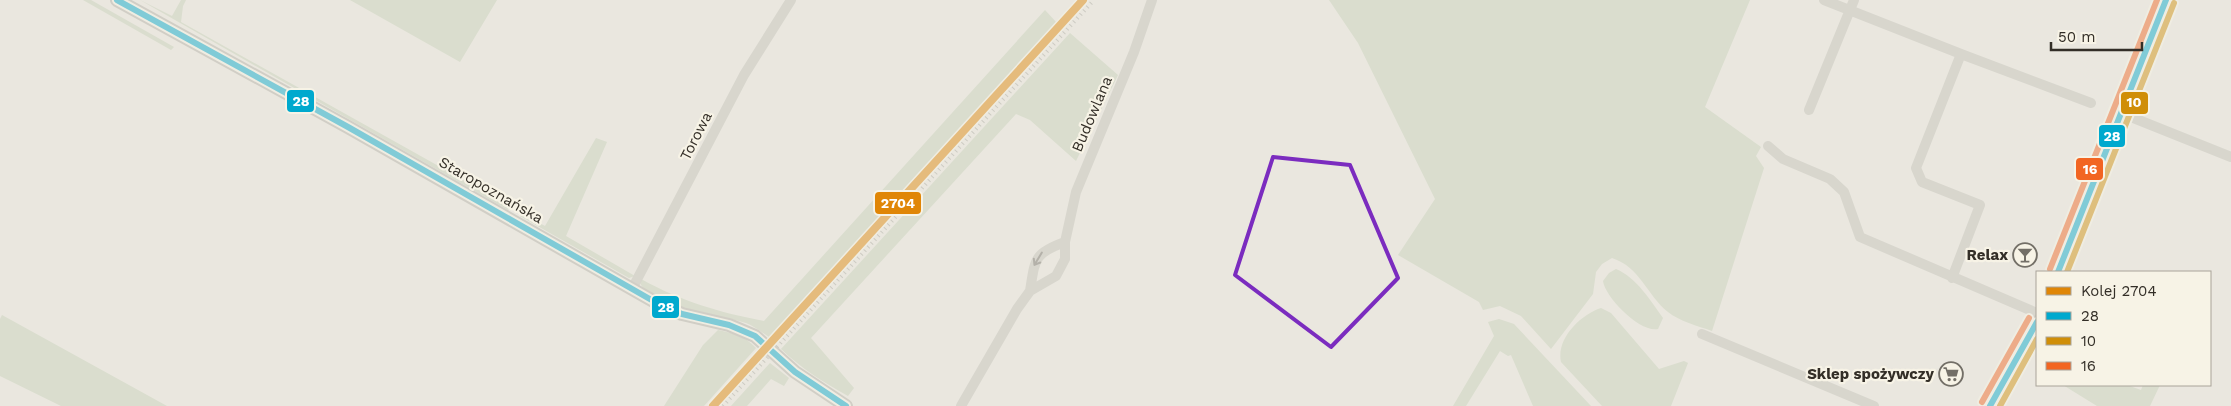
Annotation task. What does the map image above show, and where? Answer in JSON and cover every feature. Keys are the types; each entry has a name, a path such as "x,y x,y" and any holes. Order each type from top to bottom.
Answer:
{"street":[{"name":"Staropoznańska","path":"117,0 356,131 632,289 682,314 729,325 755,336 795,372 846,406"},
{"name":"Torowa","path":"632,289 744,75 791,0"},
{"name":"Budowlana","path":"1030,291 1056,276 1065,259 1066,242 1076,192 1134,52 1152,0"},
{"path":"1824,0 2091,103"},
{"path":"1809,110 1854,0"},
{"path":"2058,271 2166,0"},
{"path":"1952,278 1980,205 1922,182 1916,168 1960,54"},
{"path":"2121,113 2231,157"},
{"path":"1768,146 1783,159 1830,179 1844,192 1860,237 2036,313"},
{"name":"Budowlana","path":"961,406 993,348 1030,291 1034,266 1044,249 1066,242"},
{"path":"1990,406 2036,324"},
{"path":"1702,334 1874,406"}],"highlighted area":[{"path":"1273,157 1350,165 1398,278 1331,347 1235,275"}],"green space":[{"path":"83,0 91,0 174,47 171,50"},
{"path":"140,0 172,16 181,0 186,0 183,6 181,22 510,206 508,210"},
{"path":"350,0 497,0 460,62"},
{"path":"1329,0 1750,0 1705,107 1761,147 1756,156 1764,168 1712,331 1672,315 1661,305 1630,268 1612,258 1602,264 1596,272 1593,294 1551,349 1521,316 1500,306 1483,310 1479,302 1398,255 1435,199 1358,43"},
{"path":"1045,10 1057,23 769,337 746,323 672,304 647,291 640,283 641,279 671,294 701,305 764,321"},
{"path":"1070,33 1118,75 1076,161 1030,120 1016,114 811,338 854,388 848,396 797,363 781,349"},
{"path":"596,138 607,142 566,236 635,276 629,278 520,216 521,213 545,226"},
{"path":"1616,269 1637,284 1663,318 1658,329 1651,329 1633,320 1610,296 1603,281 1609,273"},
{"path":"1601,308 1611,313 1659,369 1684,361 1688,363 1671,406 1602,406 1561,362 1560,353 1562,345 1571,329 1585,316"},
{"path":"2,315 167,406 61,406 0,376 0,319"},
{"path":"1499,319 1514,324 1591,406 1533,406 1511,355 1508,356 1500,351 1466,406 1453,406 1494,336 1488,322"},
{"path":"718,330 739,336 756,348 704,406 664,406 703,345"},
{"path":"770,363 789,378 784,386 771,379 747,406 731,406"},
{"path":"2065,386 2130,386 2141,390 2143,386 2160,386 2150,406 2097,406"}],"railway":[{"path":"723,406 1094,0"}],"rail line":[{"name":"2704","path":"713,406 1083,0"}],"transit line":[{"name":"28","path":"117,0 348,127 655,302 682,314 729,325 755,336 795,372 846,406"},
{"name":"16","path":"2050,269 2157,0"},
{"name":"28","path":"2058,271 2166,0"},
{"name":"10","path":"2067,271 2174,3"},
{"name":"16","path":"1982,402 2029,318"},
{"name":"28","path":"1990,406 2036,324"},
{"name":"10","path":"2000,406 2036,341"}],"place":[{"name":"Relax","path":"2025,255"},
{"name":"Sklep spożywczy","path":"1951,374"}]}
